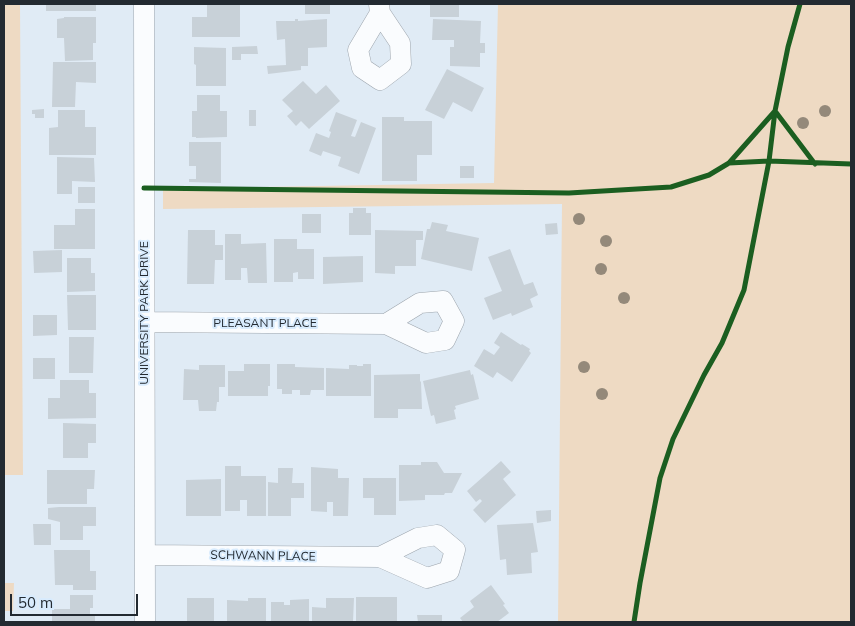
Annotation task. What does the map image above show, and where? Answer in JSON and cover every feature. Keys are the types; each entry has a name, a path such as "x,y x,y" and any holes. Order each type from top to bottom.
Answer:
{"street":[{"name":"UNIVERSITY PARK DRIVE","path":"144,4 145,622"},
{"name":"PLEASANT PLACE","path":"145,322 386,324"},
{"name":"SCHWANN PLACE","path":"145,554 380,557"}],"shaded area":[{"path":"4,4 20,4 23,475 4,475"},
{"path":"498,4 851,4 851,622 558,622 562,204 163,209 163,187 494,183"},
{"path":"4,583 14,583 13,611 4,611"}],"building":[{"path":"46,4 96,4 96,11 46,11"},
{"path":"207,4 240,4 240,37 192,37 192,17 207,17"},
{"path":"305,4 330,4 330,14 305,14"},
{"path":"430,4 459,4 459,17 430,17"},
{"path":"64,17 96,17 96,43 93,43 93,60 65,61 64,38 57,38 57,19"},
{"path":"295,19 298,19 298,21 327,19 327,47 308,48 308,66 301,66 301,70 268,74 267,66 286,65 285,39 277,40 276,21 295,21"},
{"path":"433,19 481,21 480,43 485,43 485,53 480,53 480,67 450,66 450,47 454,47 454,40 432,40"},
{"path":"257,46 258,54 241,54 241,60 232,60 232,47"},
{"path":"194,47 226,48 226,86 196,86"},
{"path":"53,62 96,62 96,83 76,82 75,107 52,107"},
{"path":"447,69 484,88 472,112 453,102 444,119 425,110"},
{"path":"303,81 316,94 326,85 340,101 309,129 301,121 296,126 287,116 293,111 282,100"},
{"path":"197,95 220,95 220,111 227,111 227,137 192,137 192,111 197,111"},
{"path":"44,109 44,118 35,118 35,114 32,114 32,110"},
{"path":"58,110 85,110 85,127 96,127 96,155 49,155 49,128 58,127"},
{"path":"249,110 256,110 256,126 249,126"},
{"path":"336,112 357,120 351,136 355,137 361,122 376,128 359,174 338,166 341,157 323,151 321,156 309,151 316,133 329,138 331,132 329,131"},
{"path":"382,117 404,117 404,121 432,121 432,155 417,155 417,181 382,181"},
{"path":"189,142 221,142 221,183 189,182 189,179 196,179 196,166 189,166"},
{"path":"57,157 94,158 95,182 72,181 72,194 57,194"},
{"path":"460,166 474,166 474,178 460,178"},
{"path":"78,187 95,187 95,203 78,203"},
{"path":"353,208 366,208 366,213 371,213 371,235 349,235 349,213 353,213"},
{"path":"75,209 95,209 95,249 54,249 54,225 75,225"},
{"path":"302,214 321,214 321,233 302,233"},
{"path":"432,222 448,225 446,231 479,238 472,271 421,259 427,229 430,229"},
{"path":"557,223 558,234 546,235 545,224"},
{"path":"188,230 215,230 215,245 223,245 223,260 215,260 214,284 187,284"},
{"path":"375,230 423,231 423,240 416,240 416,266 395,266 395,274 375,273"},
{"path":"225,234 241,234 241,244 266,243 267,283 248,283 247,268 241,268 241,280 225,280"},
{"path":"274,239 297,239 297,249 314,249 314,279 298,279 298,272 293,273 293,282 274,282"},
{"path":"510,249 524,285 533,282 538,295 530,299 533,307 512,316 511,313 493,320 484,298 502,291 488,257"},
{"path":"62,250 62,272 34,273 33,251"},
{"path":"363,256 363,282 323,284 323,257"},
{"path":"67,258 91,258 91,273 95,273 95,291 67,292"},
{"path":"67,295 96,295 96,330 68,330"},
{"path":"33,315 57,315 57,335 33,336"},
{"path":"501,332 530,349 531,353 512,382 497,372 493,378 474,366 484,349 494,355 500,347 494,343"},
{"path":"69,337 94,337 93,373 69,373"},
{"path":"33,358 55,358 55,379 33,379"},
{"path":"244,364 270,364 268,396 228,396 228,371 244,371"},
{"path":"277,364 295,364 295,367 324,368 324,390 311,390 310,395 300,395 300,390 292,390 292,394 282,394 282,389 277,389"},
{"path":"363,364 371,364 371,396 326,396 326,368 349,369 349,365 363,366"},
{"path":"199,365 225,365 225,387 219,387 219,402 217,402 216,411 199,411 198,400 183,400 184,369 199,370"},
{"path":"470,370 471,375 473,374 479,399 455,406 456,419 436,424 434,415 431,416 423,381"},
{"path":"420,374 422,409 398,409 398,418 374,418 374,375"},
{"path":"60,380 89,380 89,393 96,393 96,418 48,419 48,398 60,398"},
{"path":"63,423 96,424 96,443 88,443 88,458 63,458"},
{"path":"501,461 511,472 503,479 516,495 485,523 473,510 482,501 480,499 476,502 467,491"},
{"path":"421,462 437,462 444,473 462,473 452,493 425,495 425,500 399,501 399,465 421,465"},
{"path":"225,466 241,466 241,476 266,476 266,516 247,516 247,500 240,500 240,511 225,511"},
{"path":"311,467 338,469 338,478 349,478 348,516 333,516 333,502 327,502 327,512 311,511"},
{"path":"278,468 293,468 292,483 304,483 304,498 291,498 291,516 268,516 268,482 278,483"},
{"path":"47,470 95,470 94,489 87,489 87,504 47,504"},
{"path":"363,478 396,478 396,515 374,515 374,498 363,498"},
{"path":"221,479 221,516 186,516 186,480"},
{"path":"96,507 96,526 83,526 83,540 60,540 60,522 48,519 48,508"},
{"path":"551,510 551,521 537,523 536,511"},
{"path":"533,523 538,552 531,553 532,573 507,575 506,559 500,560 497,525"},
{"path":"33,524 51,524 51,545 34,545"},
{"path":"54,550 90,550 90,571 96,571 96,590 73,590 73,585 55,585"},
{"path":"491,585 505,604 503,605 509,613 497,622 463,622 460,618 474,607 470,601"},
{"path":"70,595 93,595 93,608 90,608 90,614 95,614 95,622 52,622 52,609 70,609"},
{"path":"356,597 397,597 397,622 356,622"},
{"path":"187,598 214,598 214,622 187,622"},
{"path":"248,598 266,598 266,622 227,622 227,600 248,601"},
{"path":"326,598 354,598 353,622 312,622 312,607 326,608"},
{"path":"309,599 309,622 271,622 271,602 284,602 284,605 290,605 290,600"},
{"path":"417,615 442,615 442,622 418,622"}],"cycle path":[{"path":"634,622 660,478 673,439 722,343 744,290 769,161 775,111 788,47 800,4"},
{"path":"729,163 775,111 815,164"},
{"path":"144,188 569,193 671,187 709,175 729,163 769,161 851,164"}]}
